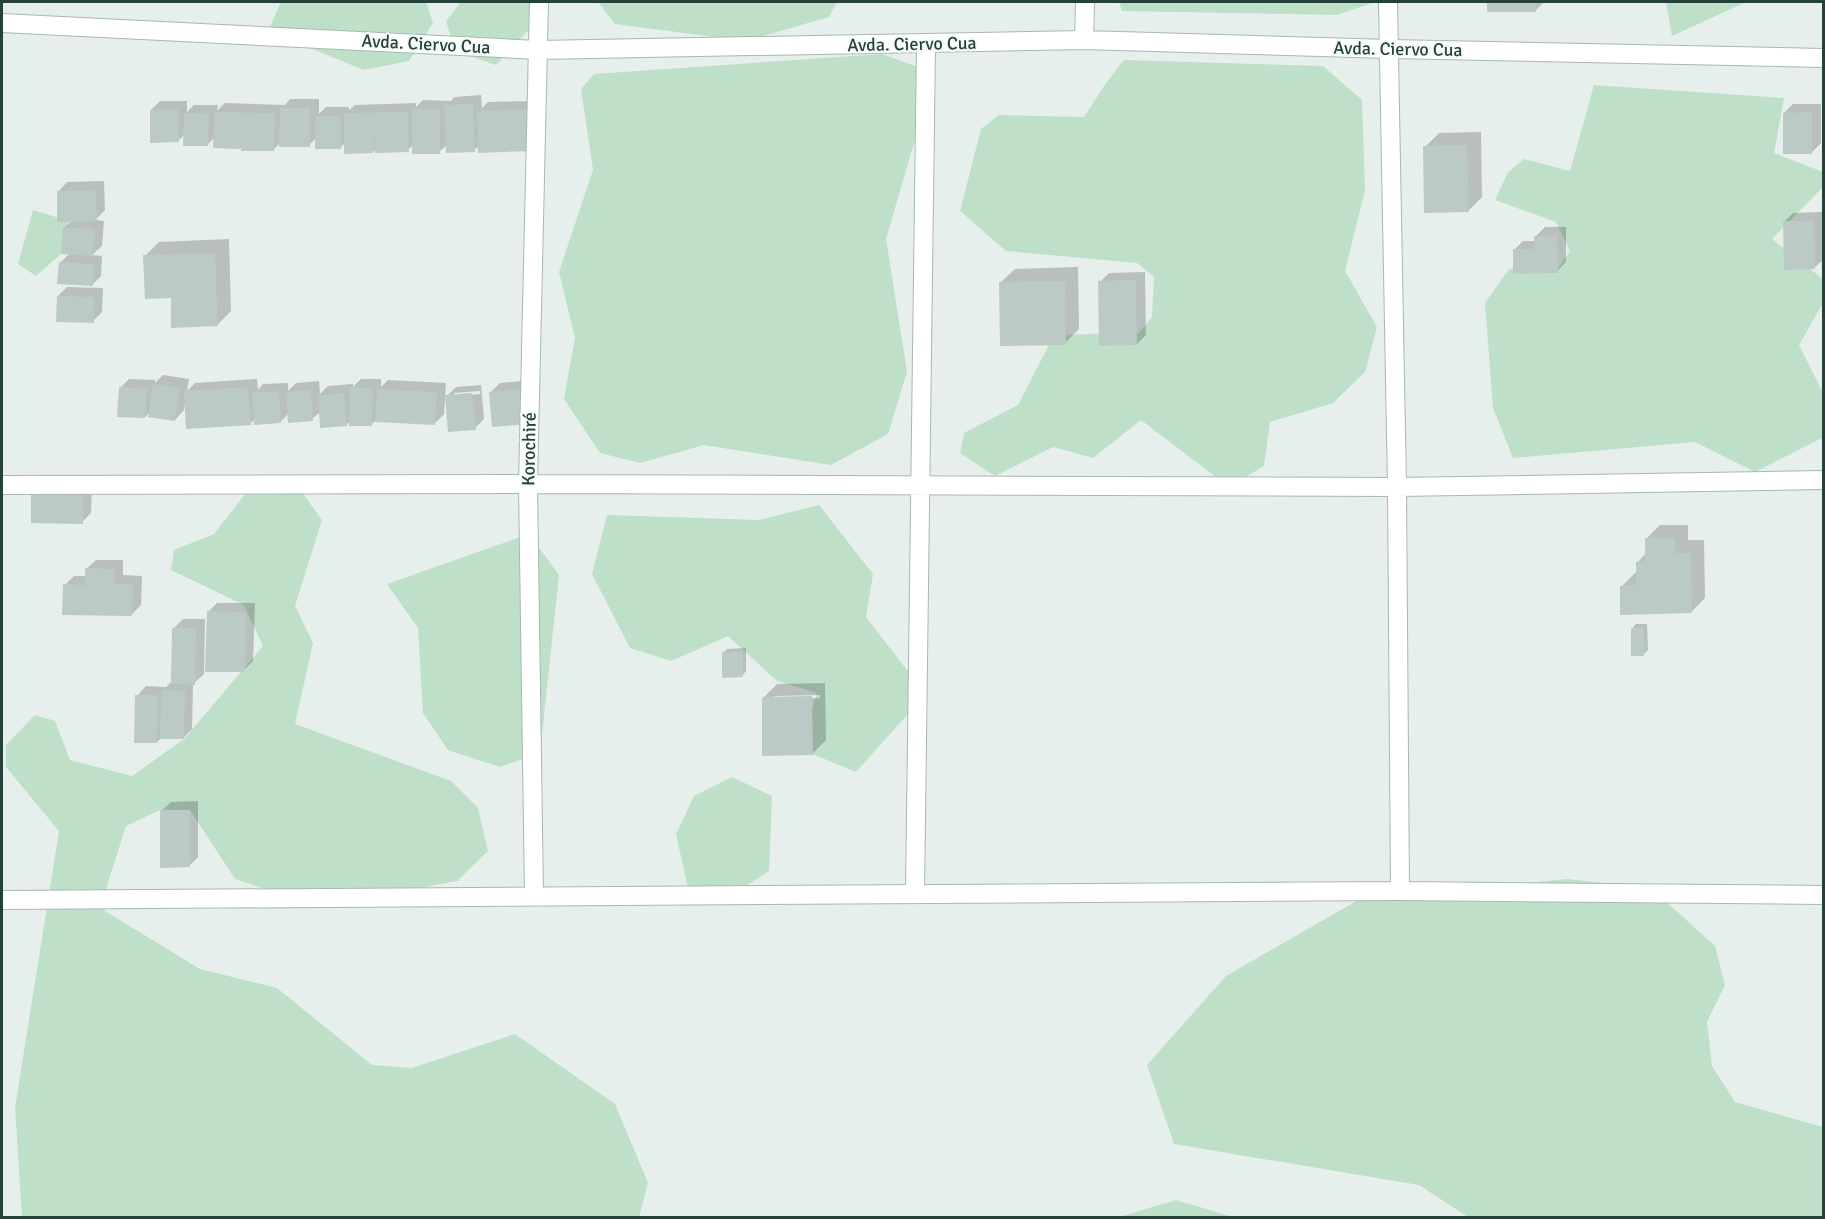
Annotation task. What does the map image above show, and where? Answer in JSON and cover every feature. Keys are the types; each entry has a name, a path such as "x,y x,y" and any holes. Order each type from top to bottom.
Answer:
{"street":[{"name":"Korochiré","path":"534,897 528,484 539,2"},
{"path":"1084,40 1085,2"},
{"path":"1388,2 1397,488 1400,891"},
{"name":"Avda. Ciervo Cua","path":"2,23 538,50 1084,40 1824,58"},
{"path":"915,894 926,44"},
{"path":"2,485 528,484 1397,488 1824,480"},
{"path":"2,900 1400,891 1824,895"}],"green space":[{"path":"281,2 426,2 433,23 409,61 364,70 268,31"},
{"path":"461,2 530,2 534,24 496,65 455,51 446,21"},
{"path":"598,2 837,2 829,17 746,41 615,24"},
{"path":"1119,2 1375,2 1337,15 1122,11"},
{"path":"1666,2 1742,2 1744,3 1672,36"},
{"path":"882,54 921,68 930,88 886,239 907,372 888,434 831,465 704,445 640,463 600,453 564,399 575,338 559,272 593,170 581,89 594,74"},
{"path":"1124,60 1323,66 1362,100 1365,190 1345,271 1377,327 1365,372 1333,403 1270,422 1264,466 1229,487 1141,420 1093,458 1053,447 995,476 960,453 964,433 1018,405 1054,335 1139,333 1152,317 1154,277 1137,263 1006,251 960,211 981,129 999,115 1084,117"},
{"path":"1594,85 1784,98 1774,153 1823,172 1823,187 1772,239 1823,279 1823,303 1799,345 1823,393 1822,438 1755,472 1695,442 1513,458 1493,408 1485,303 1509,269 1559,267 1570,251 1556,222 1495,200 1508,172 1524,159 1570,171"},
{"path":"33,210 69,221 61,254 36,276 18,264"},
{"path":"253,484 296,484 322,520 295,606 313,643 295,724 451,781 478,808 488,851 457,881 415,889 275,892 235,879 190,810 160,810 126,826 100,908 200,969 277,988 372,1065 412,1068 515,1034 615,1104 648,1183 639,1217 22,1217 15,1108 59,831 6,767 6,745 35,715 55,721 70,760 132,776 184,739 263,646 244,605 171,570 174,550 214,534"},
{"path":"819,505 873,574 866,617 917,683 917,704 856,772 800,749 817,693 777,681 728,636 671,661 630,648 592,574 607,515 759,520"},
{"path":"529,534 559,575 540,753 500,767 448,750 423,713 418,628 387,584"},
{"path":"732,777 772,796 769,871 733,894 689,893 676,834 694,796"},
{"path":"1567,879 1652,889 1715,946 1725,985 1707,1022 1712,1066 1735,1102 1823,1127 1823,1217 1468,1217 1419,1185 1174,1144 1147,1065 1226,976 1360,899"},
{"path":"1176,1200 1233,1217 1119,1217"}],"building":[{"path":"1487,2 1536,2 1536,12 1487,12"},
{"path":"473,104 475,152 446,153 444,105"},
{"path":"280,108 310,108 310,147 279,147"},
{"path":"178,109 179,142 150,143 150,110"},
{"path":"412,109 440,109 440,154 412,154"},
{"path":"530,109 531,151 478,153 477,111"},
{"path":"214,112 275,113 274,151 241,151 241,137 240,149 213,148"},
{"path":"408,112 409,152 375,153 374,128 373,153 344,154 344,113"},
{"path":"1812,112 1812,154 1783,154 1783,113"},
{"path":"184,113 209,114 208,146 183,146"},
{"path":"315,116 341,116 341,149 315,149"},
{"path":"1467,145 1469,212 1424,213 1423,146"},
{"path":"96,190 97,221 57,222 57,191"},
{"path":"1783,221 1814,221 1815,269 1784,270"},
{"path":"63,227 95,229 93,256 61,254"},
{"path":"1557,235 1558,273 1513,274 1513,249 1534,249 1534,236"},
{"path":"215,253 218,326 171,328 171,298 145,299 143,255"},
{"path":"59,262 94,264 93,286 57,284"},
{"path":"1136,280 1137,345 1099,346 1098,281"},
{"path":"1065,281 1066,345 1000,346 999,282"},
{"path":"57,296 94,297 94,323 56,322"},
{"path":"153,384 180,388 175,421 148,417"},
{"path":"119,387 147,389 145,418 117,417"},
{"path":"248,387 251,425 186,429 184,391"},
{"path":"350,387 373,388 372,426 349,426"},
{"path":"525,388 527,424 492,427 489,392"},
{"path":"377,389 437,392 435,425 375,422"},
{"path":"311,390 313,421 288,423 286,392"},
{"path":"279,391 281,423 254,425 252,393"},
{"path":"344,393 347,426 320,428 318,395"},
{"path":"472,393 476,430 448,432 445,395"},
{"path":"31,494 83,495 83,524 31,523"},
{"path":"1645,538 1675,538 1675,553 1691,553 1692,613 1620,615 1620,586 1636,585 1636,562 1645,561"},
{"path":"85,568 114,569 114,584 133,584 132,616 62,615 63,584 85,585"},
{"path":"207,611 246,612 245,672 205,672"},
{"path":"172,628 196,628 195,685 171,684"},
{"path":"1631,628 1644,628 1644,656 1631,656"},
{"path":"722,652 743,652 743,677 722,678"},
{"path":"161,690 185,691 184,739 160,739"},
{"path":"135,695 158,695 157,743 134,743"},
{"path":"812,696 813,755 762,756 762,697"},
{"path":"160,810 190,810 190,867 160,868"}]}
